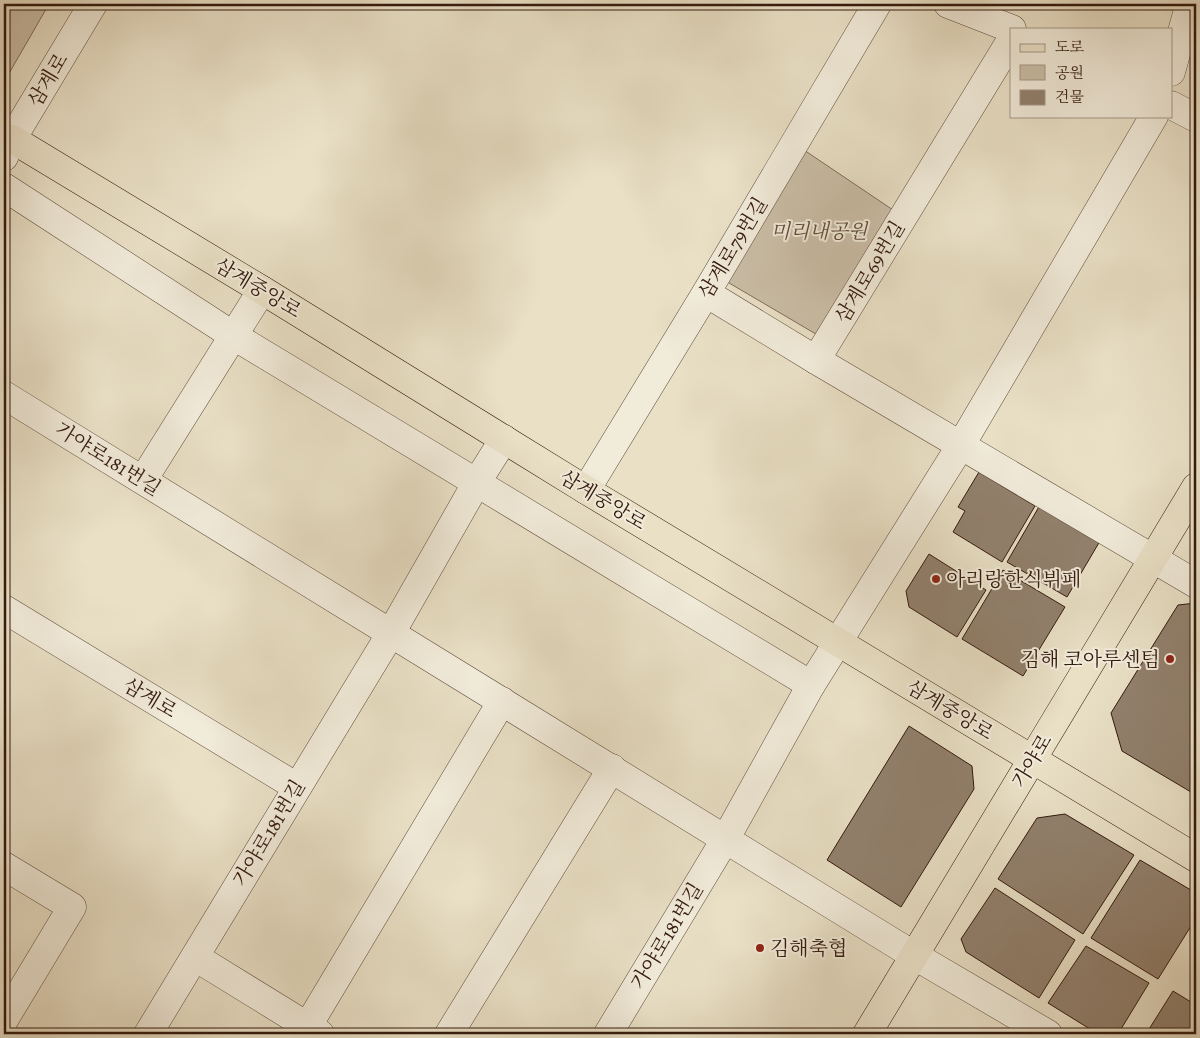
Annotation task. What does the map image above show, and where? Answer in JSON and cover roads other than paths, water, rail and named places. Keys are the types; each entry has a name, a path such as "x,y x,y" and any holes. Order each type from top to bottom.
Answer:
{"main road":[{"name":"삼계중앙로","path":"8,148 262,290 586,490 1196,858"},
{"name":"가야로","path":"867,1034 1196,488"}],"street":[{"name":"삼계로","path":"8,148 93,4"},
{"name":"삼계로79번길","path":"586,490 706,293 877,4"},
{"path":"948,4 1010,28"},
{"path":"1172,68 1188,4"},
{"name":"삼계로69번길","path":"816,360 1010,42"},
{"path":"1172,106 1196,118"},
{"path":"726,838 810,685 961,445 1153,118"},
{"path":"4,187 234,336 810,685"},
{"path":"143,480 262,290"},
{"path":"706,293 1196,584"},
{"name":"가야로181번길","path":"4,395 915,956 1048,1034"},
{"path":"391,633 477,482 504,439"},
{"name":"삼계로","path":"4,609 297,787"},
{"name":"가야로181번길","path":"148,1034 391,633"},
{"path":"195,956 310,1032 502,701"},
{"path":"449,1034 612,768"},
{"name":"가야로181번길","path":"608,1034 726,838"},
{"path":"4,866 72,908 4,1020"}],"place":[{"name":"아리랑한식뷔페","path":"936,579"},
{"name":"김해 코아루센텀","path":"1170,659"},
{"name":"김해축협","path":"760,948"}],"park label":[{"name":"미리내공원","path":"819,231"}]}
